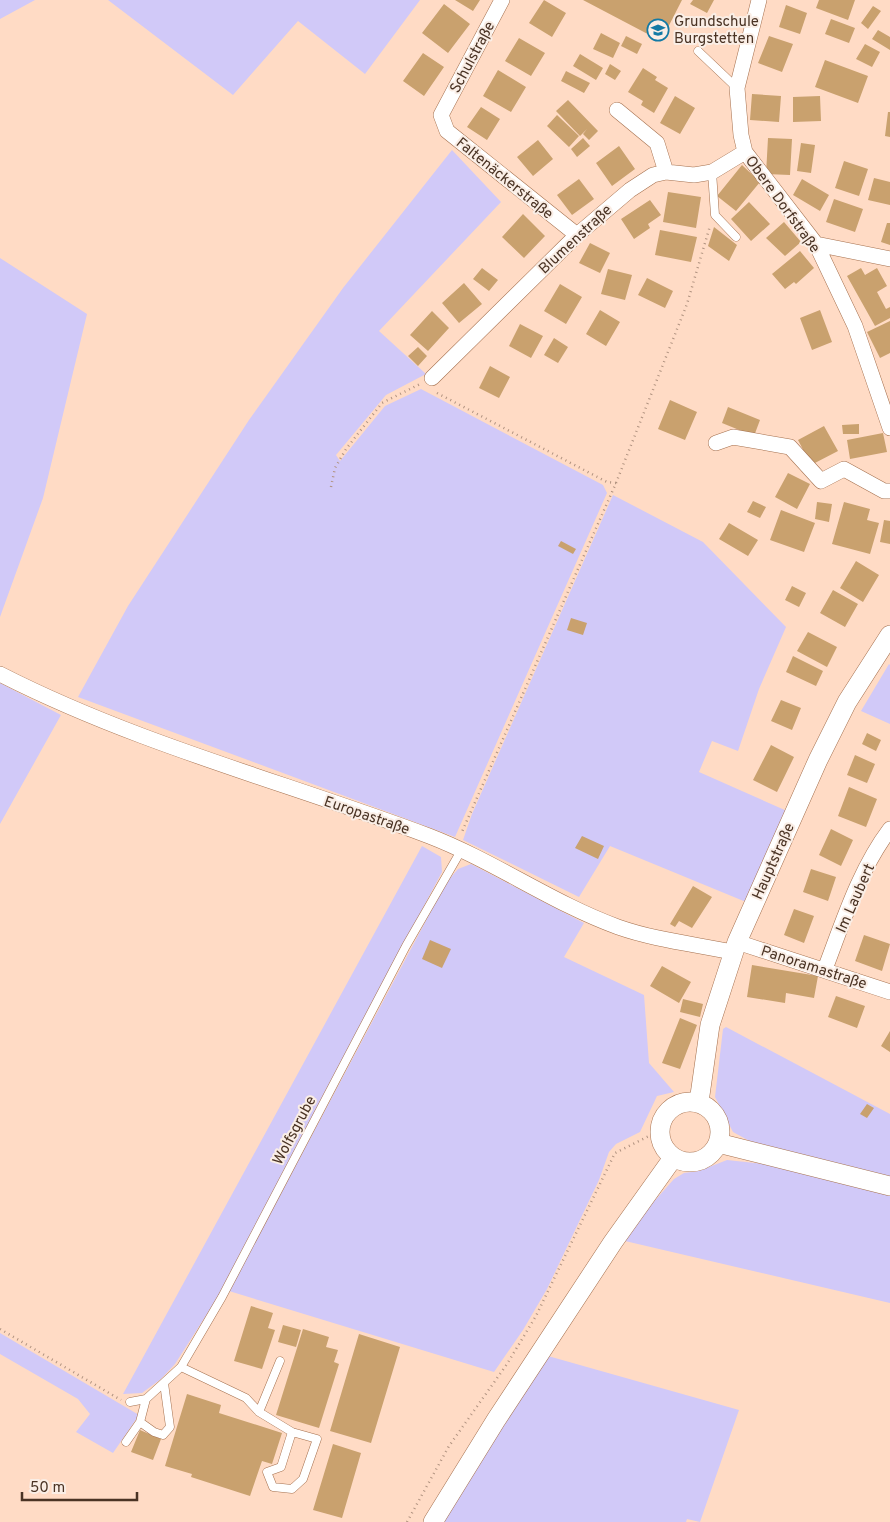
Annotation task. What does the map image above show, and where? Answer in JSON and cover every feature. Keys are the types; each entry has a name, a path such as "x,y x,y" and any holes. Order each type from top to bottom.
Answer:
{"street":[{"name":"Schulstraße","path":"441,115 502,0"},
{"name":"Obere Dorfstraße","path":"759,0 737,88 741,135 745,152 816,244 855,326 890,428"},
{"path":"617,110 657,144 666,172"},
{"name":"Faltenäckerstraße","path":"441,115 447,131 577,235"},
{"name":"Blumenstraße","path":"432,378 577,235 630,190 653,175 666,172 694,175 712,172 745,152"},
{"path":"816,244 890,259"},
{"path":"716,443 733,437 790,447 821,481 844,469 884,491 890,491"},
{"name":"Hauptstraße","path":"698,1102 710,1025 735,948 818,760 847,702 890,635"},
{"name":"Europastraße","path":"0,674 43,696 128,732 459,848 581,911 618,927 648,936 735,948"},
{"name":"Im Laubert","path":"825,969 860,881 881,841 890,829"},
{"name":"Panoramastraße","path":"735,948 825,969 890,992"},
{"path":"685,1101 698,1102 710,1108 717,1118 720,1131 718,1143 710,1154 699,1161 686,1162 673,1158 665,1151 660,1141 659,1131 663,1117 672,1107 685,1101"},
{"path":"718,1143 890,1186"},
{"path":"433,1522 501,1412 613,1242 673,1158"}],"lane":[{"path":"698,51 737,88"},
{"path":"712,172 715,216 736,237"},
{"name":"Wolfsgrube","path":"146,1399 181,1367 222,1297 459,848"},
{"path":"259,1412 280,1361"},
{"path":"181,1367 246,1398 259,1412 292,1432 317,1439 303,1480 292,1489 274,1487 266,1472 281,1467 292,1432"},
{"path":"140,1422 154,1432 163,1435 170,1427 164,1383"},
{"path":"126,1442 140,1422 146,1399 130,1402"}],"path":[{"path":"459,848 616,483 687,304 715,216"},
{"path":"330,487 335,468 346,449 382,403 432,378 432,390 607,482 616,483"},
{"path":"406,1522 449,1446 507,1364 536,1316 615,1153 659,1131"},
{"path":"0,1329 114,1397 130,1402"}],"shaded area":[{"path":"0,0 35,0 0,19"},
{"path":"108,0 420,0 365,74 298,21 233,95"},
{"path":"452,150 501,202 379,331 426,374 386,395 336,455 340,461 385,406 421,389 603,485 607,493 455,837 78,697 128,606 249,420 343,288"},
{"path":"0,258 87,314 43,498 0,617"},
{"path":"613,495 703,542 786,627 759,689 738,751 712,741 699,772 787,811 746,902 610,846 579,897 463,840 472,814"},
{"path":"890,665 890,724 861,711"},
{"path":"0,683 61,715 0,824"},
{"path":"422,846 441,857 442,872 223,1289 175,1364 161,1379 142,1393 123,1394"},
{"path":"471,864 584,923 564,957 644,995 649,1063 674,1092 657,1096 640,1132 616,1144 609,1152 599,1180 547,1289 523,1330 494,1372 229,1291 446,883 458,869"},
{"path":"726,1027 890,1114 890,1177 755,1144 733,1132 715,1097 723,1029"},
{"path":"727,1160 764,1164 890,1192 890,1303 625,1241 650,1206 674,1179 684,1173 699,1171"},
{"path":"0,1333 139,1415 113,1453 76,1432 90,1414 78,1399 0,1354"},
{"path":"548,1356 739,1410 700,1522 687,1519 686,1522 443,1522 482,1455"}],"building":[{"path":"455,0 480,0 473,11"},
{"path":"544,0 566,13 552,37 529,23"},
{"path":"583,0 682,0 661,41"},
{"path":"693,0 714,0 707,13 690,4"},
{"path":"819,0 855,0 848,20 816,8"},
{"path":"444,4 470,24 448,53 422,33"},
{"path":"786,5 807,13 800,34 779,27"},
{"path":"873,6 881,11 868,29 861,23"},
{"path":"831,19 855,28 849,43 825,34"},
{"path":"878,30 890,37 890,50 872,39"},
{"path":"601,33 620,43 613,58 593,49"},
{"path":"626,36 642,44 637,54 621,46"},
{"path":"769,36 793,44 782,72 758,63"},
{"path":"519,38 545,53 531,76 505,61"},
{"path":"865,44 880,52 872,67 856,59"},
{"path":"423,53 444,67 424,96 403,81"},
{"path":"580,54 603,68 596,80 573,66"},
{"path":"825,60 868,76 858,103 815,87"},
{"path":"610,64 621,71 615,80 605,74"},
{"path":"643,68 657,77 655,80 668,88 654,113 641,105 643,101 628,92"},
{"path":"498,70 526,87 511,112 483,96"},
{"path":"566,71 590,83 584,93 561,81"},
{"path":"752,94 781,96 779,122 750,120"},
{"path":"675,96 695,108 680,134 660,123"},
{"path":"820,96 821,121 793,122 793,97"},
{"path":"568,100 598,131 589,140 583,134 587,129 580,136 556,111"},
{"path":"481,107 500,119 487,140 467,127"},
{"path":"888,112 890,112 890,137 885,136"},
{"path":"557,115 579,136 569,147 547,126"},
{"path":"583,138 590,146 577,157 571,149"},
{"path":"768,138 792,139 790,175 766,174"},
{"path":"538,140 553,159 533,176 517,157"},
{"path":"801,143 815,145 811,173 797,171"},
{"path":"619,146 635,169 612,186 596,163"},
{"path":"844,161 868,169 859,196 835,188"},
{"path":"742,165 760,182 736,211 717,196"},
{"path":"874,178 890,182 890,205 868,200"},
{"path":"579,179 594,199 572,215 557,195"},
{"path":"802,179 829,195 820,211 793,195"},
{"path":"668,192 701,197 696,228 663,222"},
{"path":"834,199 863,209 855,232 826,222"},
{"path":"650,200 661,215 648,224 650,228 634,239 621,219"},
{"path":"749,202 770,224 751,241 731,219"},
{"path":"523,214 545,236 524,258 502,237"},
{"path":"784,222 801,242 785,256 766,238"},
{"path":"887,223 890,223 890,245 881,242"},
{"path":"714,227 737,245 729,261 708,246"},
{"path":"660,230 697,237 691,262 655,255"},
{"path":"590,243 610,253 600,273 579,263"},
{"path":"800,251 814,268 796,284 794,282 785,289 772,274"},
{"path":"482,268 498,280 489,291 473,279"},
{"path":"861,268 865,275 877,268 887,286 877,292 886,309 890,307 890,318 875,326 847,276"},
{"path":"608,269 632,275 625,300 601,294"},
{"path":"647,278 673,291 665,308 638,295"},
{"path":"464,283 482,304 459,323 442,303"},
{"path":"560,284 582,297 566,324 544,311"},
{"path":"600,310 620,322 606,346 586,334"},
{"path":"820,310 832,342 812,350 800,318"},
{"path":"432,311 449,328 428,351 410,335"},
{"path":"890,321 890,353 880,358 867,332"},
{"path":"520,324 543,336 531,358 509,346"},
{"path":"554,338 568,347 558,363 544,355"},
{"path":"418,347 427,356 418,366 408,356"},
{"path":"490,366 510,377 499,398 479,388"},
{"path":"670,400 697,412 685,440 658,429"},
{"path":"728,407 760,420 754,436 722,423"},
{"path":"859,424 859,434 843,434 842,425"},
{"path":"824,426 838,451 811,465 798,440"},
{"path":"883,433 887,452 850,459 847,440"},
{"path":"788,473 810,484 797,509 775,497"},
{"path":"753,501 766,507 760,518 747,512"},
{"path":"817,502 832,504 829,522 815,519"},
{"path":"844,502 870,509 867,520 879,523 870,554 832,544"},
{"path":"781,510 815,523 804,552 770,540"},
{"path":"884,520 890,521 890,544 880,542"},
{"path":"729,523 758,540 748,556 719,539"},
{"path":"561,541 576,549 573,554 558,546"},
{"path":"856,561 879,575 863,602 840,588"},
{"path":"792,586 806,593 799,607 785,600"},
{"path":"833,590 858,604 845,627 820,613"},
{"path":"571,618 587,623 583,635 567,630"},
{"path":"808,632 837,647 827,667 797,651"},
{"path":"793,656 823,671 816,686 786,672"},
{"path":"781,700 801,708 792,730 771,721"},
{"path":"867,733 881,740 876,751 862,744"},
{"path":"771,745 794,757 777,792 753,780"},
{"path":"855,755 875,764 867,783 847,775"},
{"path":"849,787 877,799 866,827 838,816"},
{"path":"831,829 853,840 841,866 819,855"},
{"path":"582,836 604,846 598,859 575,848"},
{"path":"811,869 836,877 828,901 803,892"},
{"path":"693,886 712,897 692,928 679,921 675,927 670,924"},
{"path":"794,909 814,916 804,943 784,935"},
{"path":"864,935 890,944 882,971 855,961"},
{"path":"430,940 451,949 442,968 422,959"},
{"path":"752,965 818,976 814,998 786,993 785,1003 747,997"},
{"path":"662,966 691,982 679,1003 650,986"},
{"path":"836,996 865,1006 857,1028 828,1017"},
{"path":"683,999 703,1004 700,1017 680,1012"},
{"path":"680,1018 697,1025 680,1069 662,1063"},
{"path":"890,1031 890,1052 881,1046"},
{"path":"867,1104 874,1108 867,1118 860,1114"},
{"path":"251,1306 273,1313 268,1328 275,1330 262,1369 234,1361"},
{"path":"283,1325 301,1330 296,1347 278,1342"},
{"path":"303,1329 329,1337 326,1347 338,1350 334,1362 339,1364 319,1428 276,1415"},
{"path":"359,1334 400,1347 371,1443 330,1431"},
{"path":"187,1394 221,1405 219,1413 282,1433 272,1464 262,1461 250,1496 191,1477 192,1474 165,1466"},
{"path":"140,1430 161,1439 153,1460 131,1452"},
{"path":"333,1444 361,1453 342,1518 313,1510"}],"place":[{"name":"Grundschule Burgstetten","path":"658,30"}]}
